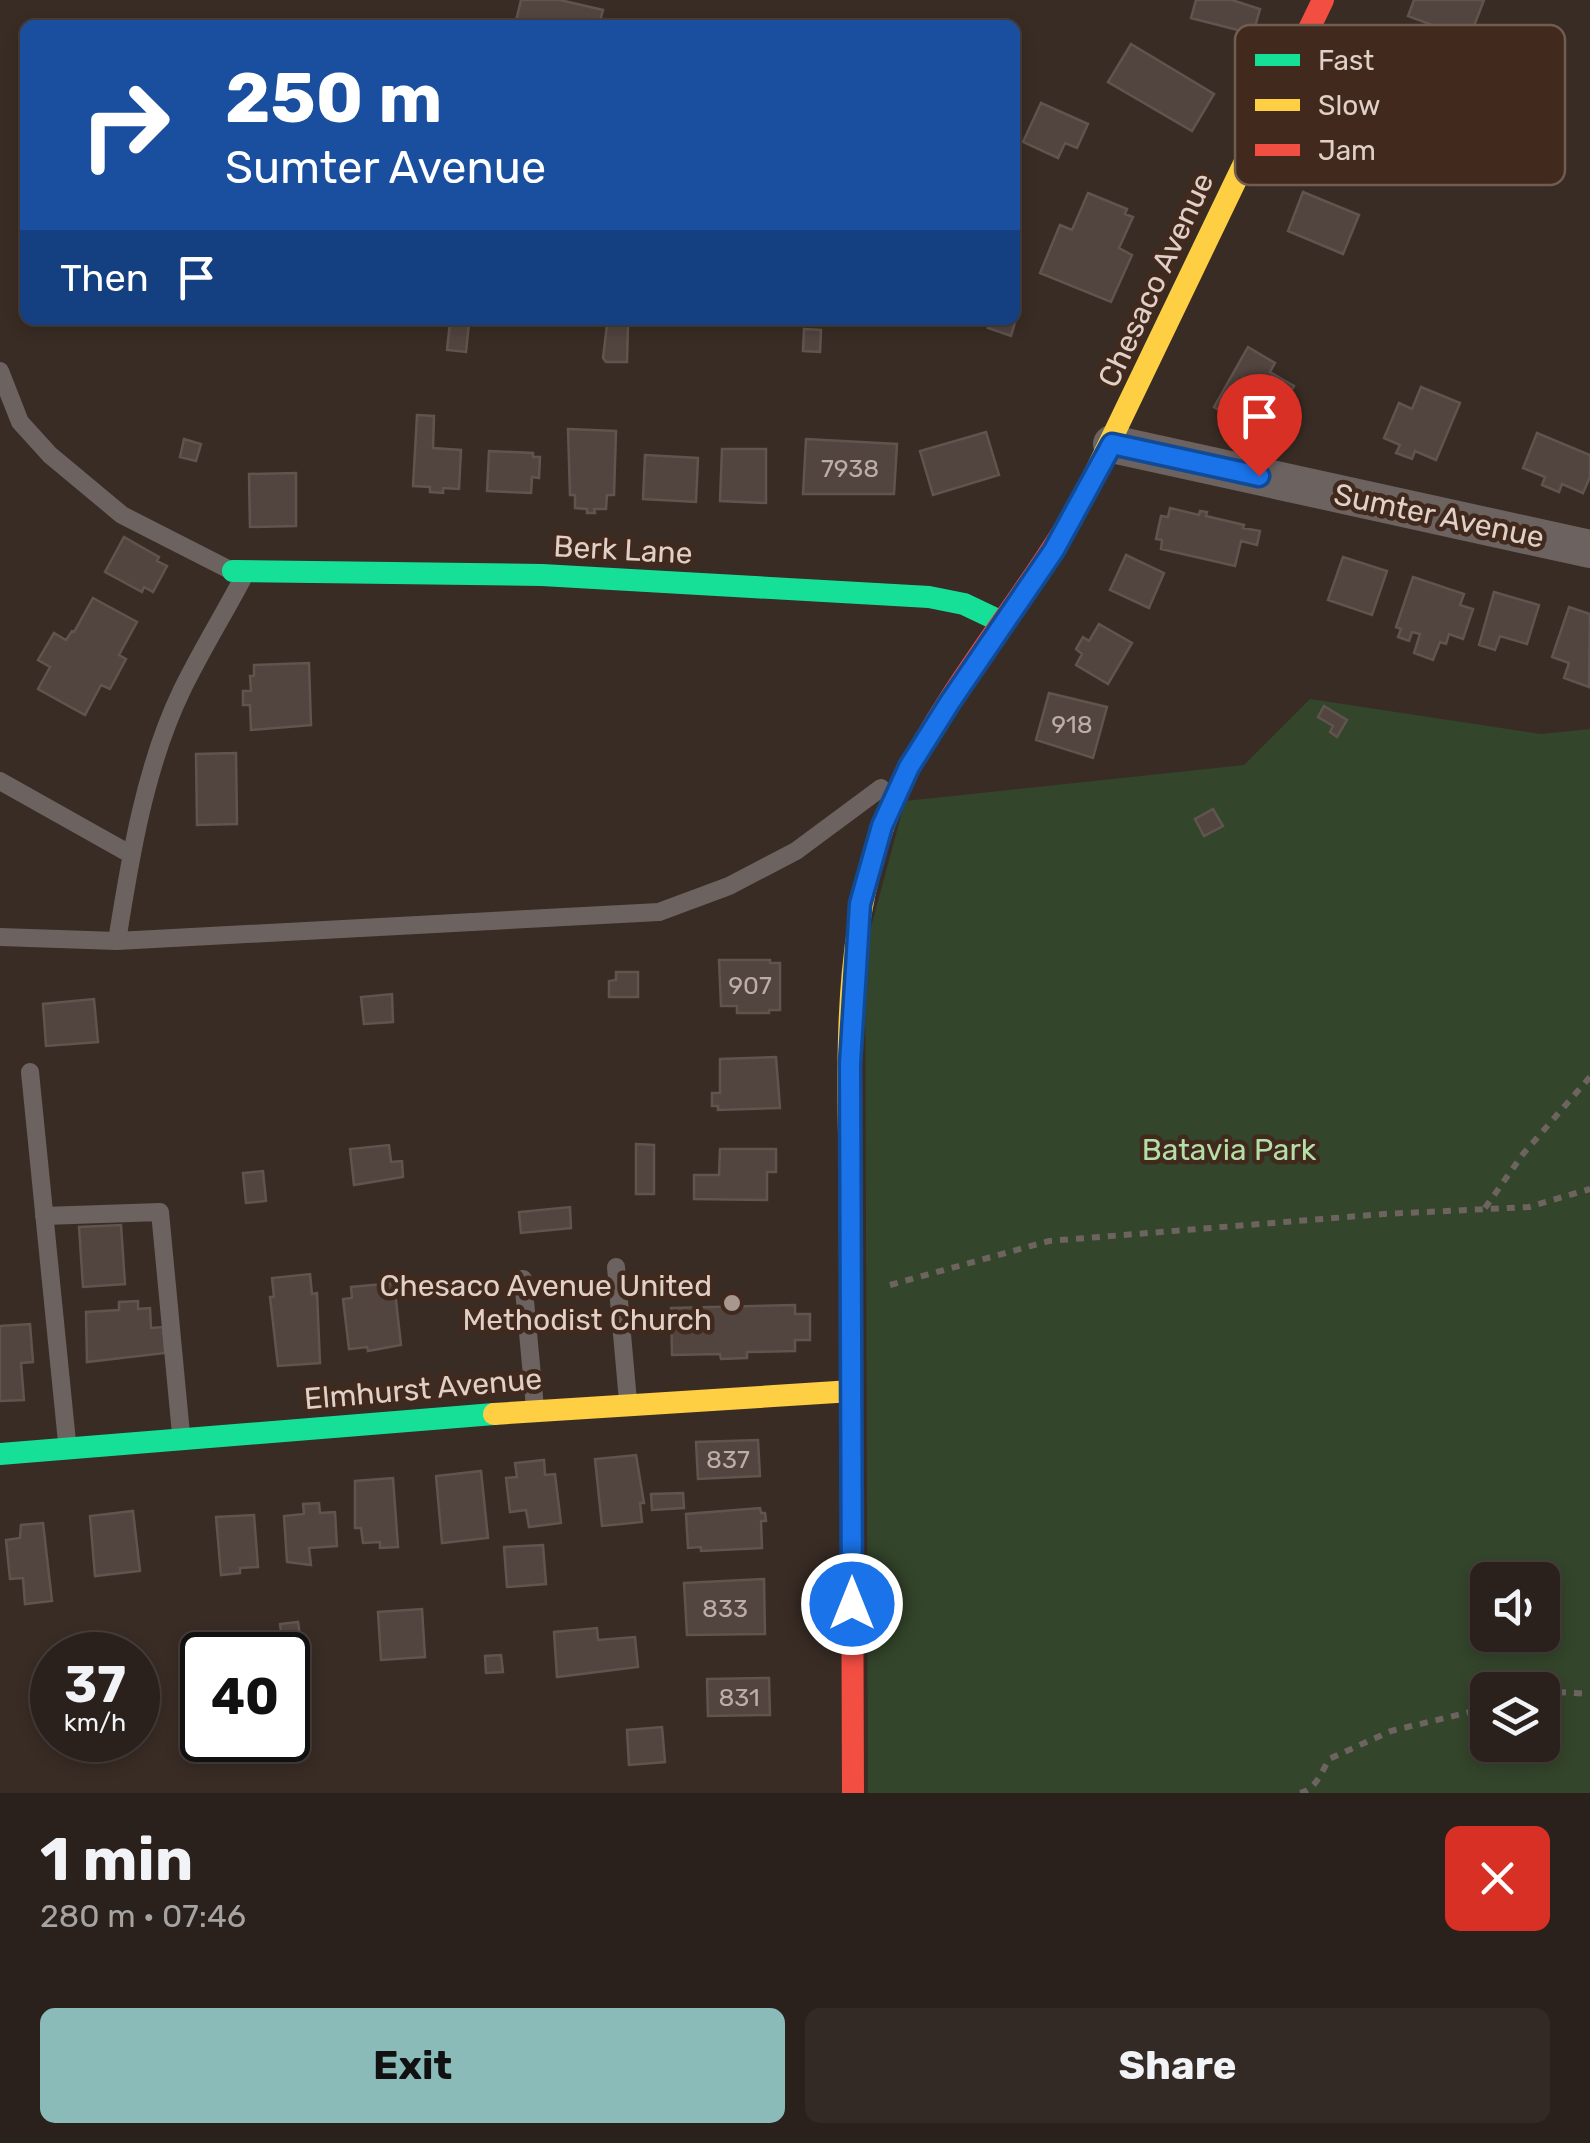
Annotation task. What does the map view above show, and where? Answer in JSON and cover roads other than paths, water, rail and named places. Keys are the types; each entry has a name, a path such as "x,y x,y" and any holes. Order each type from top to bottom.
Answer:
{"street":[{"name":"Chesaco Avenue","path":"1310,25 1322,0"},
{"name":"Chesaco Avenue","path":"853,1793 850,1064 855,944 868,870 882,826 909,767 1054,550 1112,444 1235,184"},
{"name":"Sumter Avenue","path":"1112,444 1590,549"},
{"name":"Berk Lane","path":"240,571 542,576 929,597 964,604 1004,623"},
{"name":"Elmhurst Avenue","path":"0,1454 628,1403 852,1390"}],"lane":[{"path":"0,371 20,422 50,456 122,515 240,571 180,692 152,773 130,854 117,941"},
{"path":"0,937 117,941 659,912 729,886 796,851 909,767"},
{"path":"0,781 130,854"},
{"path":"30,1072 68,1448"},
{"path":"44,1216 160,1212 182,1439"},
{"path":"616,1267 628,1403"},
{"path":"523,1279 536,1410"}],"place":[{"name":"Chesaco Avenue United Methodist Church","path":"732,1303"}],"park label":[{"name":"Batavia Park","path":"1229,1150"}]}
